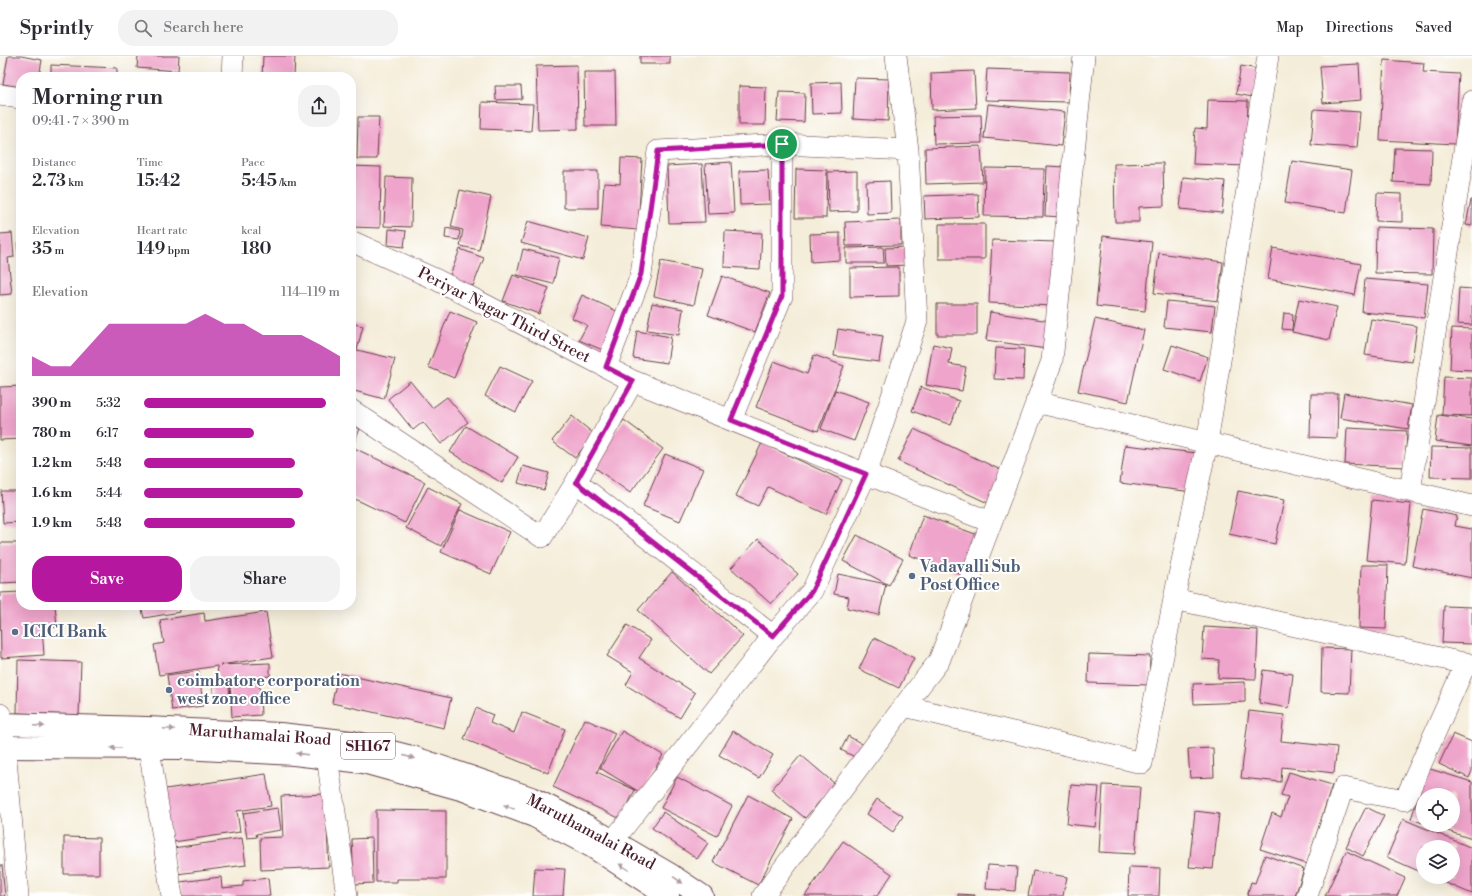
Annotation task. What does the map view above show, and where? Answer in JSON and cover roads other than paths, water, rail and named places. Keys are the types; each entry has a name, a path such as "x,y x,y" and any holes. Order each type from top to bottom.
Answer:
{"main road":[{"name":"Maruthamalai Road","path":"1,721 272,734 352,742 415,758 532,798 589,827 669,874 702,896"},
{"name":"Maruthamalai Road","path":"2,747 183,748 294,754 362,762 464,790 534,816 593,846 668,896"}],"street":[{"path":"232,72 233,56"},
{"path":"613,841 773,636 812,591 866,474 917,321 908,150 896,56"},
{"path":"763,896 939,661 1052,361 1084,56"},
{"path":"904,706 1142,763 1207,442 1268,56"},
{"path":"0,96 16,98"},
{"path":"1410,491 1472,101"},
{"path":"606,367 641,274 658,151 782,144 908,150"},
{"path":"731,420 782,296 782,144"},
{"name":"Periyar Nagar Third Street","path":"356,243 437,280 633,381 991,522"},
{"path":"356,413 542,537 576,482 633,381"},
{"path":"1036,402 1472,506"},
{"path":"576,482 773,636"},
{"path":"1174,599 1469,664 1405,800 1343,788 1307,896"},
{"path":"1,721 2,747 18,896"},
{"path":"149,748 172,896"},
{"path":"327,757 347,896"}],"place":[{"name":"Vadavalli Sub Post Office","path":"912,576"},
{"name":"ICICI Bank","path":"15,632"},
{"name":"coimbatore corporation west zone office","path":"169,690"}]}
